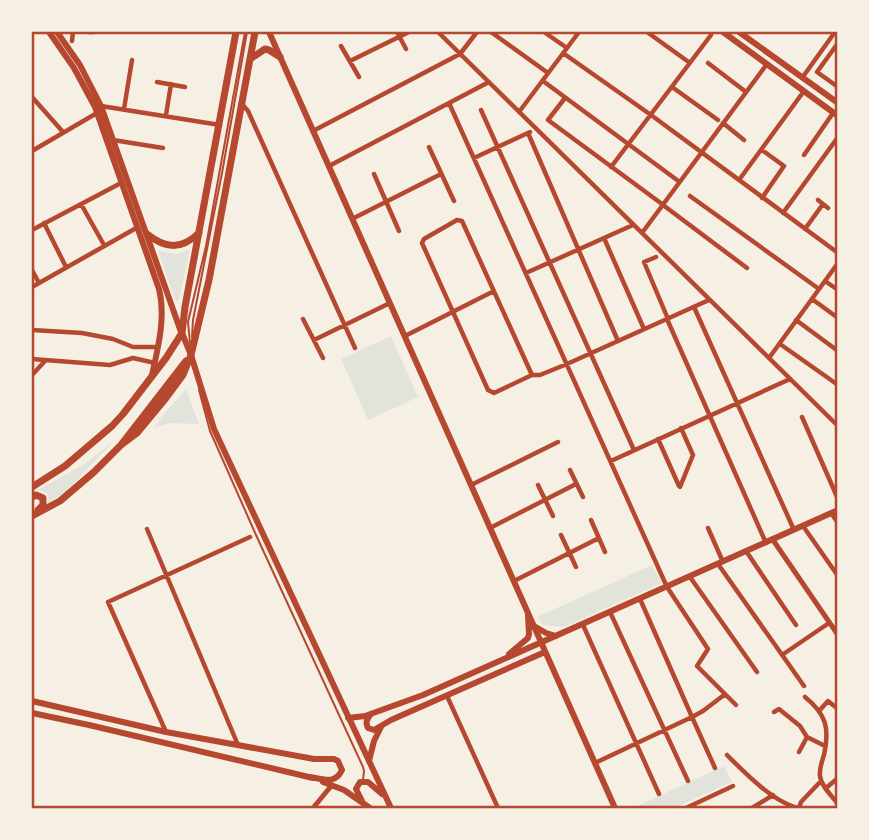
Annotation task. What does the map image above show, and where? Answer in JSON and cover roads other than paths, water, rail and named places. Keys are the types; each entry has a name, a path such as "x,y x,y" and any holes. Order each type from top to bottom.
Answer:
{"highway":[{"path":"32,487 65,466 112,426 151,378 182,333 236,32"},
{"path":"32,516 60,501 121,445 191,355 209,280 255,32"},
{"path":"250,59 265,49 280,57"},
{"path":"147,234 156,242 175,246 189,242 199,232"},
{"path":"32,497 40,496 44,501 32,516"}],"main road":[{"path":"49,32 75,68 99,109"},
{"path":"57,32 85,74 99,109 161,299 161,323 151,378"},
{"path":"269,32 615,808"},
{"path":"723,32 836,114"},
{"path":"739,32 838,103"},
{"path":"124,181 147,234 191,355 214,429 390,806"},
{"path":"348,718 371,714 424,695 834,512"},
{"path":"499,662 528,638 528,613"},
{"path":"533,624 546,633 558,636"},
{"path":"371,714 366,722 368,728 374,730 545,652"},
{"path":"32,701 166,732 314,759 334,759 342,770 337,779 310,777 32,713"},
{"path":"369,761 374,741 383,725"},
{"path":"310,777 344,790 370,808"},
{"path":"363,803 356,789 363,781 372,784 390,806"}],"street":[{"path":"72,41 73,32"},
{"path":"88,32 93,32"},
{"path":"350,61 398,34 409,32"},
{"path":"438,32 837,425"},
{"path":"313,131 460,54 477,32"},
{"path":"491,32 548,74"},
{"path":"544,32 565,51 838,253"},
{"path":"519,113 579,32"},
{"path":"647,32 690,63"},
{"path":"802,78 835,32"},
{"path":"398,34 406,49"},
{"path":"611,167 712,34"},
{"path":"837,86 817,72 838,43"},
{"path":"341,46 359,77"},
{"path":"824,47 838,57"},
{"path":"124,109 132,60"},
{"path":"708,63 747,92"},
{"path":"642,233 702,153 721,121 767,64"},
{"path":"543,81 677,180"},
{"path":"156,82 185,87"},
{"path":"329,166 489,82"},
{"path":"166,115 171,84"},
{"path":"672,87 744,139"},
{"path":"739,180 804,91"},
{"path":"32,97 63,132"},
{"path":"565,97 548,120 747,268"},
{"path":"242,103 355,348"},
{"path":"449,103 667,587 708,649 697,666 736,705"},
{"path":"32,149 99,109 124,109 220,125"},
{"path":"481,110 634,450"},
{"path":"804,155 836,114"},
{"path":"474,158 536,129"},
{"path":"528,133 618,341"},
{"path":"783,213 838,137"},
{"path":"111,140 163,148"},
{"path":"429,147 454,201"},
{"path":"762,150 784,166 762,198"},
{"path":"374,174 399,231"},
{"path":"352,219 442,174"},
{"path":"32,230 124,181"},
{"path":"690,195 819,289"},
{"path":"81,204 104,245"},
{"path":"805,229 823,204"},
{"path":"532,375 464,223 457,220 422,241 488,390 492,393 532,375 540,375 567,364 709,300"},
{"path":"44,223 66,267"},
{"path":"526,273 633,225"},
{"path":"32,287 138,227"},
{"path":"604,238 644,329"},
{"path":"656,257 644,262 709,415 769,541 838,635"},
{"path":"769,358 838,263"},
{"path":"32,270 38,283"},
{"path":"825,281 838,290"},
{"path":"405,336 494,291"},
{"path":"812,299 838,318"},
{"path":"314,340 390,303"},
{"path":"694,307 794,530"},
{"path":"303,318 323,358"},
{"path":"796,320 838,351"},
{"path":"32,330 82,333 113,339 133,347 157,347"},
{"path":"780,344 838,385"},
{"path":"32,359 110,365 133,358 155,363"},
{"path":"32,375 45,360"},
{"path":"611,461 790,379"},
{"path":"802,417 838,499"},
{"path":"658,439 680,487 693,455 681,429"},
{"path":"471,485 558,442"},
{"path":"570,470 583,497"},
{"path":"490,528 576,484"},
{"path":"538,485 553,516"},
{"path":"834,512 838,523"},
{"path":"592,520 605,552"},
{"path":"803,526 838,576"},
{"path":"708,528 721,563 804,686"},
{"path":"147,529 239,745"},
{"path":"561,535 576,567"},
{"path":"166,732 108,602 250,537"},
{"path":"514,582 599,538"},
{"path":"746,551 796,625"},
{"path":"690,577 757,672"},
{"path":"640,599 715,768"},
{"path":"610,612 688,781"},
{"path":"782,655 829,623"},
{"path":"583,625 659,794"},
{"path":"595,763 692,717 724,695"},
{"path":"447,696 498,808"},
{"path":"805,697 826,723 821,781 838,804"},
{"path":"819,711 828,701 838,709"},
{"path":"774,712 780,711 800,726 807,737 826,744 834,743"},
{"path":"799,752 807,737"},
{"path":"727,755 791,808 799,808 801,802 821,781"},
{"path":"826,788 838,778"},
{"path":"313,808 332,785"},
{"path":"686,808 733,786"},
{"path":"752,808 773,795"}],"lane":[{"path":"182,333 188,322 208,232 246,32"},
{"path":"191,355 193,320 246,32"},
{"path":"188,322 191,355 210,431 363,767 363,781"}]}
